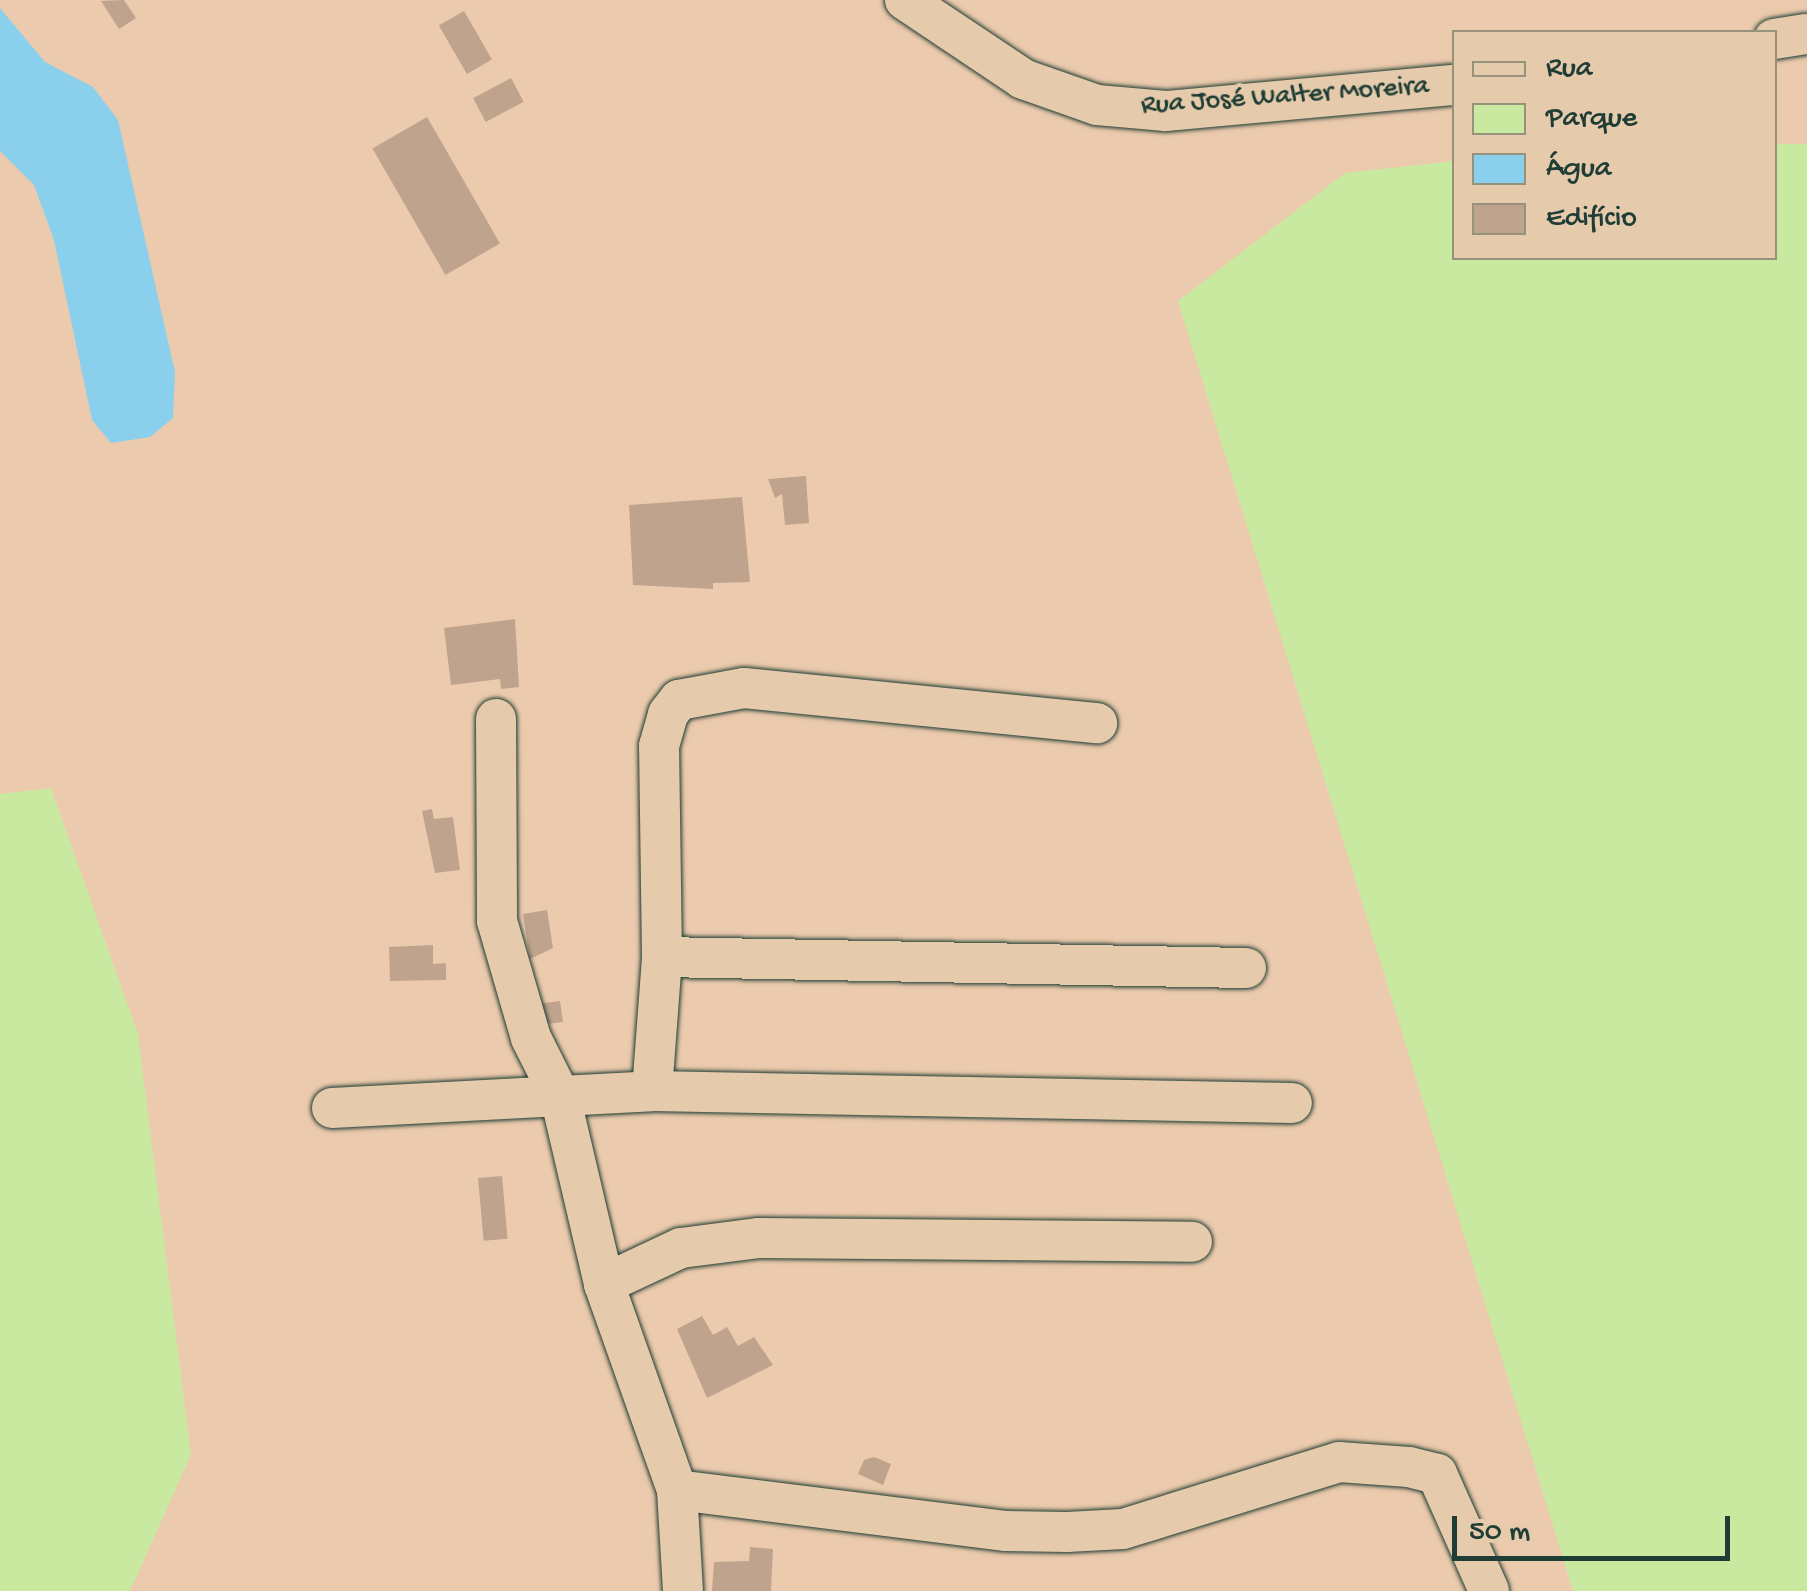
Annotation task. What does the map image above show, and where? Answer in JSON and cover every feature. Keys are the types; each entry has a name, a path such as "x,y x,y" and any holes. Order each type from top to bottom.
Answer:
{"street":[{"name":"Rua José Walter Moreira","path":"905,0 1023,79 1097,105 1166,111 1452,85"},
{"path":"1777,39 1807,34"},
{"path":"652,1091 662,957 660,746 668,714 679,700 744,688 1097,723"},
{"path":"496,720 497,920 531,1038 560,1096 604,1284 677,1490 683,1591"},
{"path":"662,957 1246,968"},
{"path":"332,1108 652,1091 1292,1103"},
{"path":"604,1284 680,1248 758,1238 1192,1242"},
{"path":"677,1490 1006,1531 1067,1532 1123,1529 1339,1462 1408,1467 1437,1474 1489,1591"}],"green space":[{"path":"1777,144 1807,144 1807,1591 1573,1591 1178,301 1345,173 1452,161 1452,260 1777,260"},
{"path":"51,788 138,1034 191,1455 130,1591 0,1591 0,794"}],"water":[{"path":"0,8 45,62 93,87 118,120 175,372 173,418 150,437 111,443 92,420 54,240 34,185 0,151"}],"building":[{"path":"124,0 136,18 119,29 101,1"},
{"path":"464,11 492,59 467,74 439,26"},
{"path":"511,78 524,102 486,122 473,98"},
{"path":"427,117 500,243 445,275 372,148"},
{"path":"806,476 809,523 785,525 782,494 775,498 768,479"},
{"path":"742,497 750,582 713,583 713,589 633,585 629,505"},
{"path":"515,619 519,687 501,689 500,679 451,685 444,628"},
{"path":"432,809 434,819 453,817 460,870 435,873 422,811"},
{"path":"547,910 553,948 530,959 523,914"},
{"path":"433,945 433,964 446,963 446,980 390,981 389,947"},
{"path":"560,1001 563,1022 539,1025 536,1004"},
{"path":"502,1176 507,1239 484,1241 478,1178"},
{"path":"702,1316 713,1335 727,1327 738,1346 754,1337 773,1365 707,1398 677,1329"},
{"path":"874,1457 891,1464 883,1485 858,1474 864,1460"},
{"path":"750,1547 773,1549 771,1591 712,1591 714,1562 749,1561"}]}
